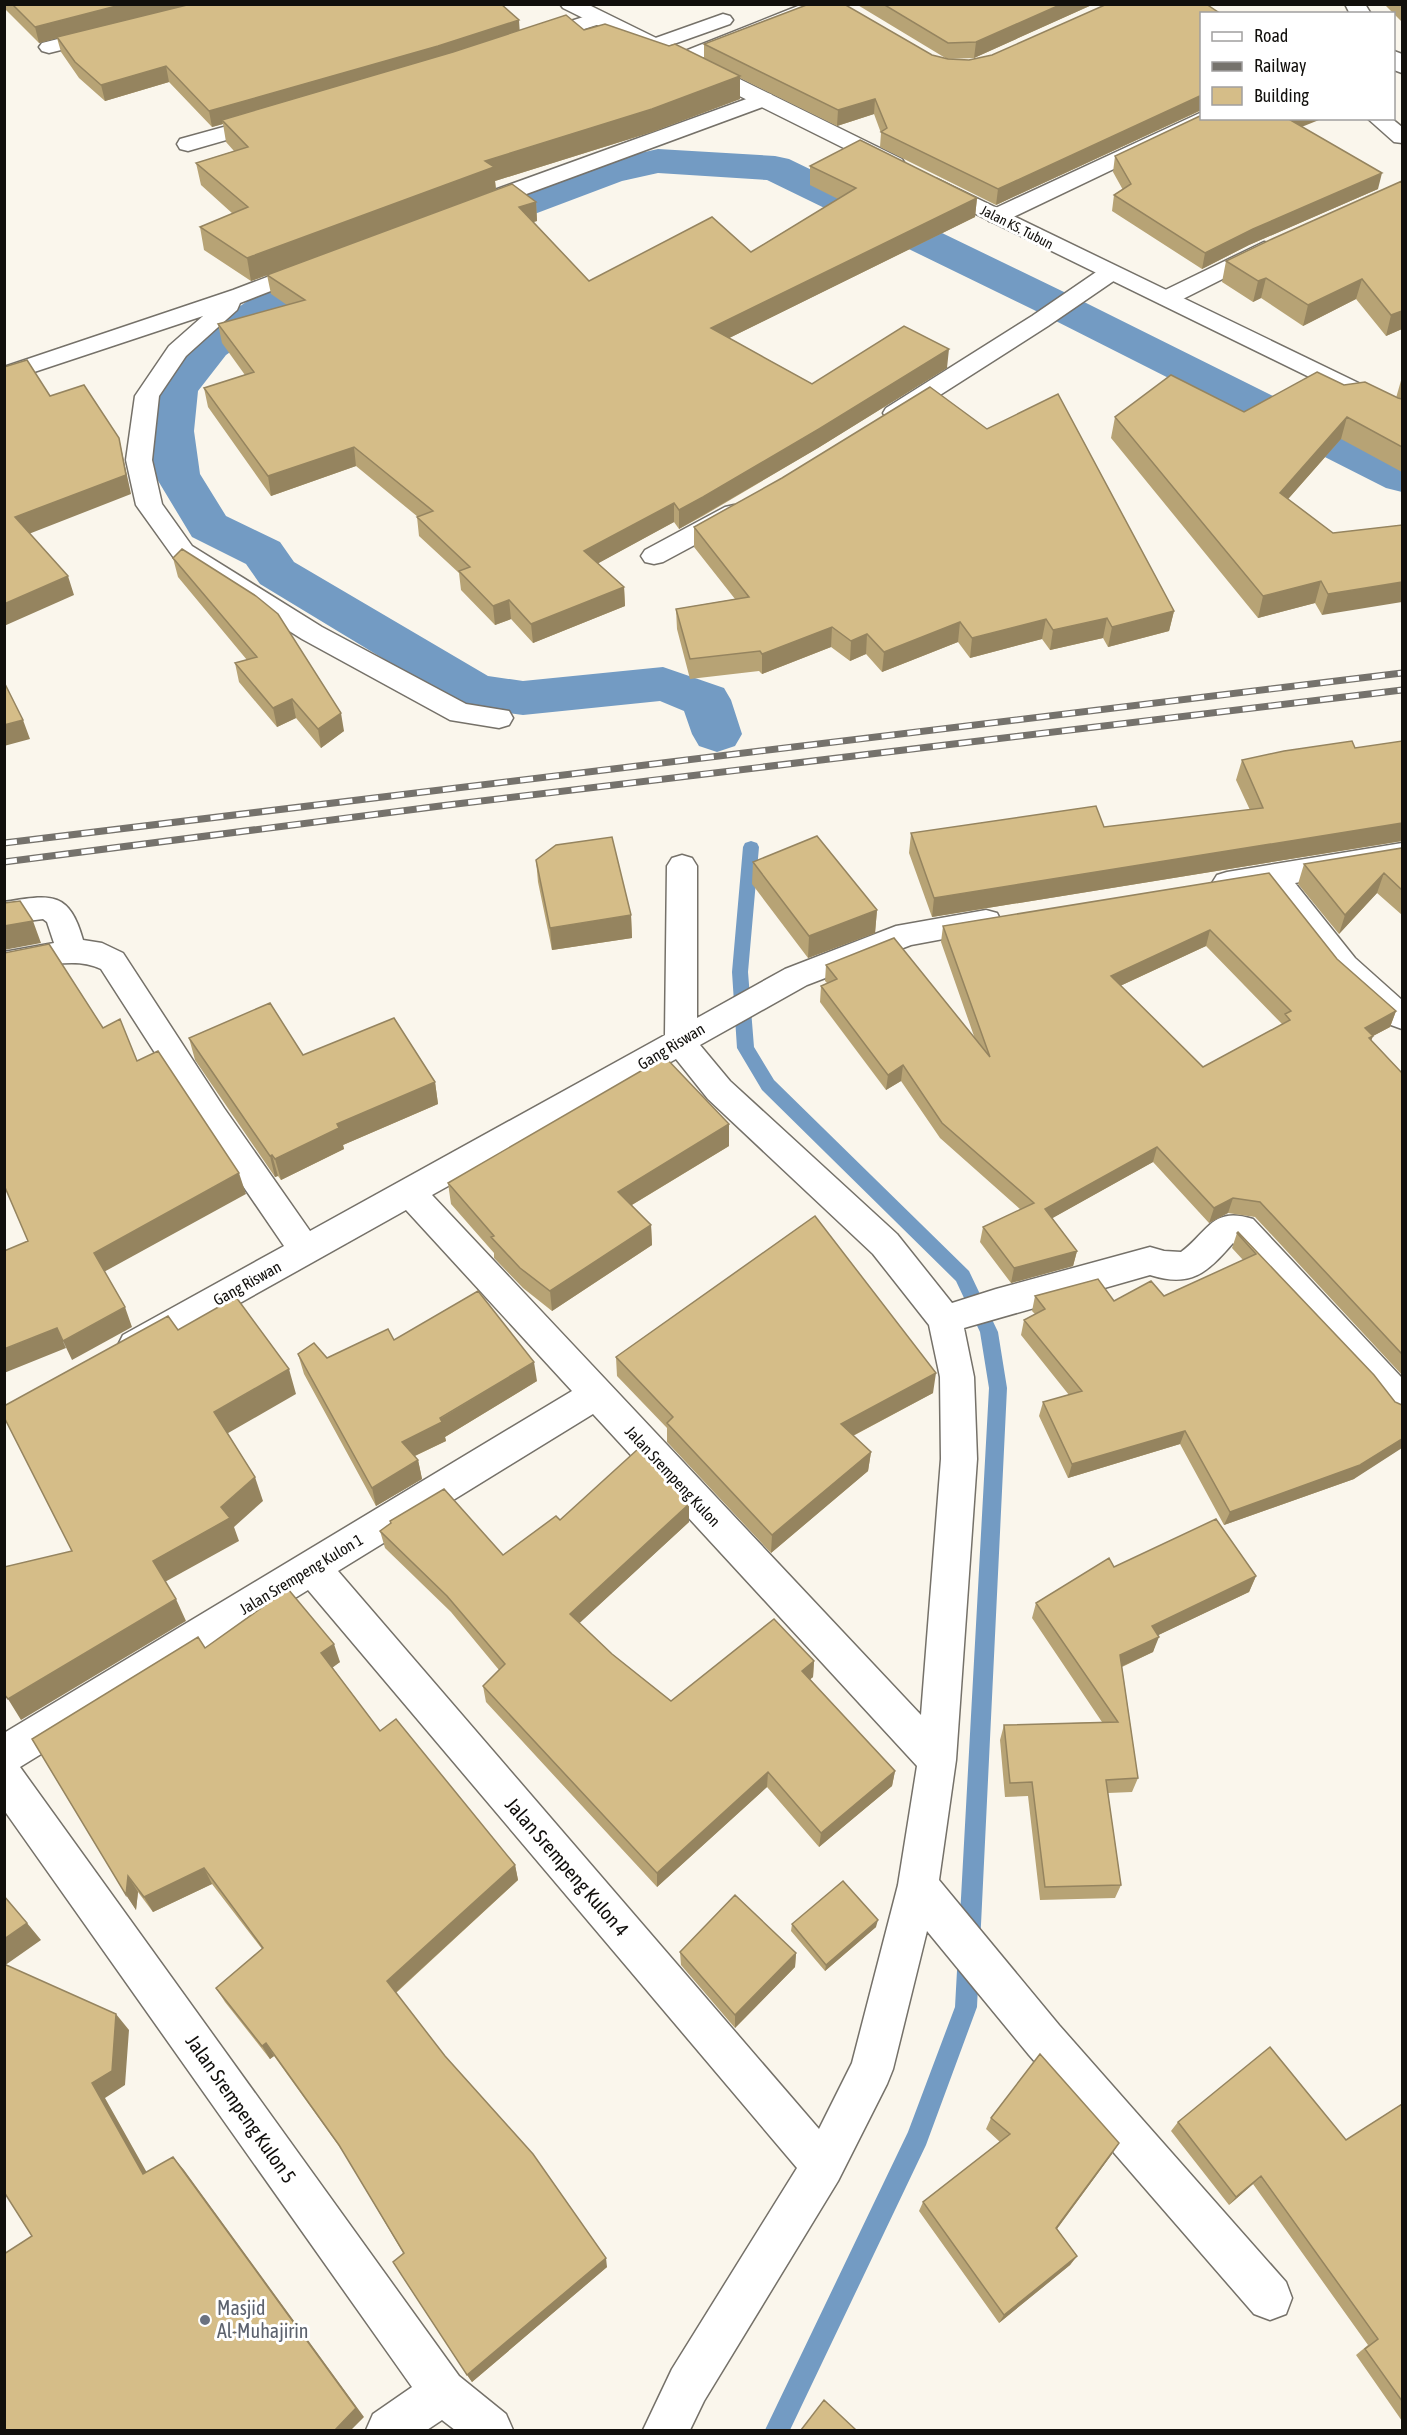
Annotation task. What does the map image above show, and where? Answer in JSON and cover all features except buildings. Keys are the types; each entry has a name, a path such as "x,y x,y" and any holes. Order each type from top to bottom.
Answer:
{"street":[{"name":"Jalan KS. Tubun","path":"570,4 1110,273 1167,298 1402,413"},
{"path":"682,59 823,4"},
{"path":"654,45 737,15"},
{"path":"512,46 599,18"},
{"path":"49,47 118,30"},
{"path":"453,214 763,99"},
{"path":"188,144 289,114"},
{"path":"997,216 1200,119"},
{"path":"1380,120 1402,137"},
{"path":"1167,298 1278,243"},
{"path":"4,375 241,295 330,260"},
{"path":"871,428 1068,303 1110,273"},
{"path":"241,295 177,351 147,396 139,460 149,505 183,552 312,633 460,713 499,718"},
{"path":"654,556 752,503"},
{"path":"1203,887 1402,854"},
{"path":"666,2430 688,2385 823,2166 872,2069 928,1900 959,1459 957,1377 945,1320 885,1244 719,1090 691,1035 682,866"},
{"path":"1273,876 1344,966 1402,1017"},
{"path":"4,913 43,908 55,910 61,916 70,951"},
{"name":"Gang Riswan","path":"107,1361 795,977 907,934 1013,917"},
{"path":"4,964 70,951 91,951 112,962 208,1110 305,1250"},
{"name":"Jalan Srempeng Kulon","path":"409,1192 937,1760"},
{"path":"945,1320 996,1303 1150,1261 1173,1268 1191,1265 1225,1228 1241,1229 1382,1377 1402,1404"},
{"name":"Jalan Srempeng Kulon 1","path":"4,1755 597,1394"},
{"name":"Jalan Srempeng Kulon 4","path":"312,1568 823,2166"},
{"name":"Jalan Srempeng Kulon 5","path":"4,1777 443,2392 490,2430"},
{"path":"928,1900 1044,2040 1270,2298"},
{"path":"389,2430 443,2392"}],"waterway":[{"path":"456,229 610,172 658,161 775,168 1049,301 1402,478"},
{"path":"355,267 288,292 211,346 176,390 171,431 177,474 209,526 263,553 277,573 476,692 523,698 663,684 706,700 717,734"},
{"path":"751,847 740,972 746,1048 768,1085 963,1276 989,1332 998,1388 966,2007 918,2137 777,2430"}],"railway":[{"path":"4,843 1402,673"},
{"path":"4,862 448,805 1402,690"}],"place":[{"name":"Masjid Al-Muhajirin","path":"205,2320"}]}
